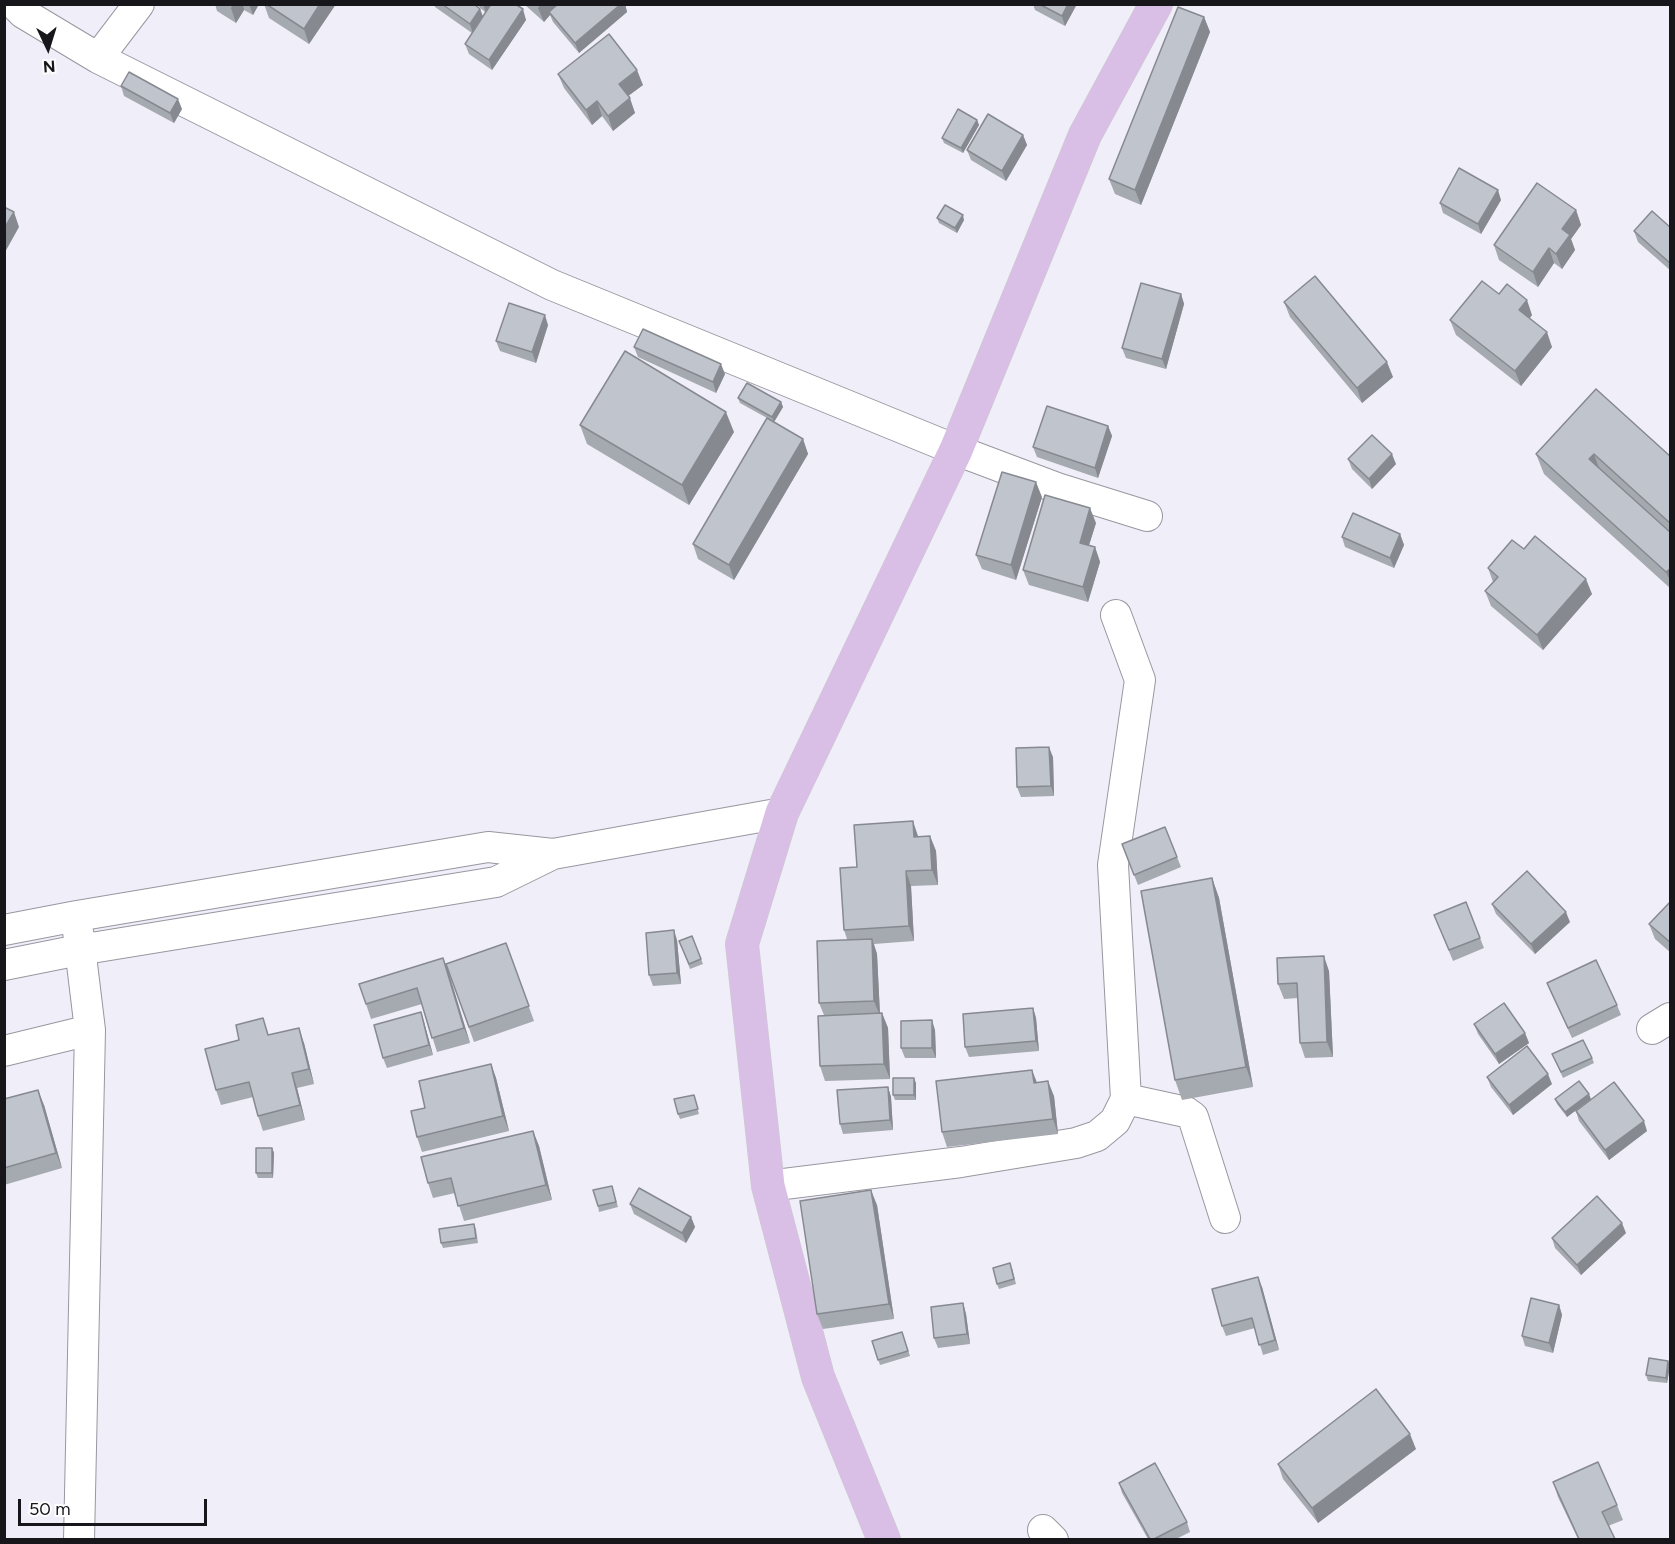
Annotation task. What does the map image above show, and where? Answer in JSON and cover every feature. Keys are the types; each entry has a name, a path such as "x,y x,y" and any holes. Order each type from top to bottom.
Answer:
{"main road":[{"path":"884,1539 818,1377 768,1186 742,944 782,813 956,450 1085,135 1156,4"}],"street":[{"path":"14,4 23,13 98,58 552,285 956,450 1057,488 1147,516"},
{"path":"98,58 140,4"},
{"path":"768,1186 961,1162 1076,1143 1098,1136 1115,1121 1126,1099 1113,866 1140,680 1116,615"},
{"path":"4,965 79,950 496,882 553,854 782,813"},
{"path":"4,930 488,847 553,854"},
{"path":"77,916 79,950 90,1030 79,1539"},
{"path":"4,1051 90,1030"},
{"path":"1126,1099 1186,1112 1193,1117 1225,1218"}],"building":[{"path":"266,4 320,4 304,29"},
{"path":"442,4 474,4 480,9 470,24"},
{"path":"491,4 515,4 523,9 489,60 465,44"},
{"path":"558,4 621,4 575,43 549,12"},
{"path":"1039,4 1068,4 1062,16"},
{"path":"1178,7 1204,17 1135,190 1109,179"},
{"path":"609,34 637,70 619,84 630,98 608,116 597,101 586,110 558,74"},
{"path":"129,72 178,99 170,113 121,86"},
{"path":"958,109 977,120 961,148 942,138"},
{"path":"988,114 1023,135 1002,171 967,150"},
{"path":"1459,168 1498,190 1478,224 1440,203"},
{"path":"1537,183 1576,210 1562,229 1570,235 1556,254 1549,248 1533,272 1494,245"},
{"path":"945,205 963,215 955,228 937,218"},
{"path":"4,207 14,212 4,229"},
{"path":"1652,211 1671,228 1671,264 1634,231"},
{"path":"1315,276 1387,362 1357,388 1284,302"},
{"path":"1482,281 1499,294 1507,284 1527,300 1519,310 1547,332 1515,371 1450,320"},
{"path":"1141,283 1181,294 1162,359 1122,348"},
{"path":"509,303 545,315 532,352 496,341"},
{"path":"643,329 721,364 713,382 634,347"},
{"path":"625,351 726,412 682,485 580,425"},
{"path":"747,383 781,402 772,417 738,398"},
{"path":"1596,389 1671,457 1671,524 1594,454 1589,459 1671,533 1671,568 1666,572 1536,454"},
{"path":"1047,406 1108,426 1095,468 1033,447"},
{"path":"767,418 803,439 729,565 693,544"},
{"path":"1372,435 1392,454 1369,479 1348,459"},
{"path":"1002,472 1036,482 1011,565 976,555"},
{"path":"1045,495 1090,508 1080,543 1095,547 1083,587 1023,570"},
{"path":"1353,513 1400,534 1390,558 1342,537"},
{"path":"1535,536 1586,579 1537,635 1485,591 1498,577 1488,568 1512,540 1524,549"},
{"path":"1049,747 1051,786 1017,787 1016,748"},
{"path":"913,821 914,837 930,836 932,870 906,871 909,926 844,930 840,868 857,867 854,825"},
{"path":"1165,827 1177,857 1134,875 1122,844"},
{"path":"1527,871 1566,912 1531,944 1492,904"},
{"path":"1212,878 1246,1067 1175,1080 1141,891"},
{"path":"1671,901 1671,943 1649,924"},
{"path":"1466,902 1480,938 1449,950 1434,915"},
{"path":"674,930 677,973 649,975 646,933"},
{"path":"692,936 701,959 689,964 679,941"},
{"path":"872,939 874,1001 819,1003 817,941"},
{"path":"506,943 529,1006 469,1027 446,964"},
{"path":"1324,956 1327,1042 1300,1043 1297,983 1278,984 1277,958"},
{"path":"443,958 464,1028 432,1038 417,988 366,1004 359,984"},
{"path":"1596,960 1617,1005 1568,1028 1547,983"},
{"path":"1504,1003 1525,1033 1495,1054 1474,1024"},
{"path":"1033,1008 1036,1041 965,1047 963,1014"},
{"path":"421,1012 429,1045 383,1058 374,1025"},
{"path":"882,1013 884,1064 820,1066 818,1016"},
{"path":"263,1018 268,1035 299,1028 309,1069 292,1073 300,1105 258,1116 249,1082 216,1090 205,1049 239,1040 236,1025"},
{"path":"932,1020 932,1048 901,1048 901,1021"},
{"path":"1583,1040 1592,1058 1561,1072 1552,1054"},
{"path":"1527,1046 1548,1074 1509,1105 1487,1077"},
{"path":"491,1064 503,1116 417,1137 411,1111 425,1108 419,1081"},
{"path":"1032,1070 1034,1083 1048,1081 1053,1119 942,1132 936,1081"},
{"path":"893,1078 914,1078 914,1095 893,1095"},
{"path":"1579,1081 1589,1094 1565,1112 1555,1099"},
{"path":"1614,1082 1644,1121 1605,1150 1576,1111"},
{"path":"888,1087 890,1120 840,1124 837,1090"},
{"path":"38,1090 56,1153 4,1168 4,1099"},
{"path":"694,1095 698,1109 678,1114 674,1099"},
{"path":"533,1131 546,1185 458,1206 451,1178 428,1183 421,1157"},
{"path":"256,1148 272,1148 272,1173 256,1173"},
{"path":"612,1186 616,1202 598,1206 593,1190"},
{"path":"639,1188 691,1217 682,1233 630,1204"},
{"path":"871,1190 889,1304 817,1314 800,1201"},
{"path":"1597,1196 1622,1223 1577,1265 1552,1238"},
{"path":"474,1224 476,1238 441,1243 439,1229"},
{"path":"1010,1263 1014,1279 997,1284 993,1268"},
{"path":"1258,1277 1275,1340 1259,1345 1252,1318 1222,1326 1212,1289"},
{"path":"1531,1298 1559,1305 1549,1343 1522,1336"},
{"path":"963,1303 967,1334 934,1338 931,1307"},
{"path":"902,1332 908,1351 878,1360 872,1341"},
{"path":"1649,1358 1668,1361 1666,1378 1646,1375"},
{"path":"1376,1389 1410,1434 1312,1508 1278,1464"},
{"path":"1598,1462 1617,1505 1602,1512 1615,1539 1579,1539 1553,1482"},
{"path":"1155,1463 1187,1522 1150,1539 1119,1483"}]}
